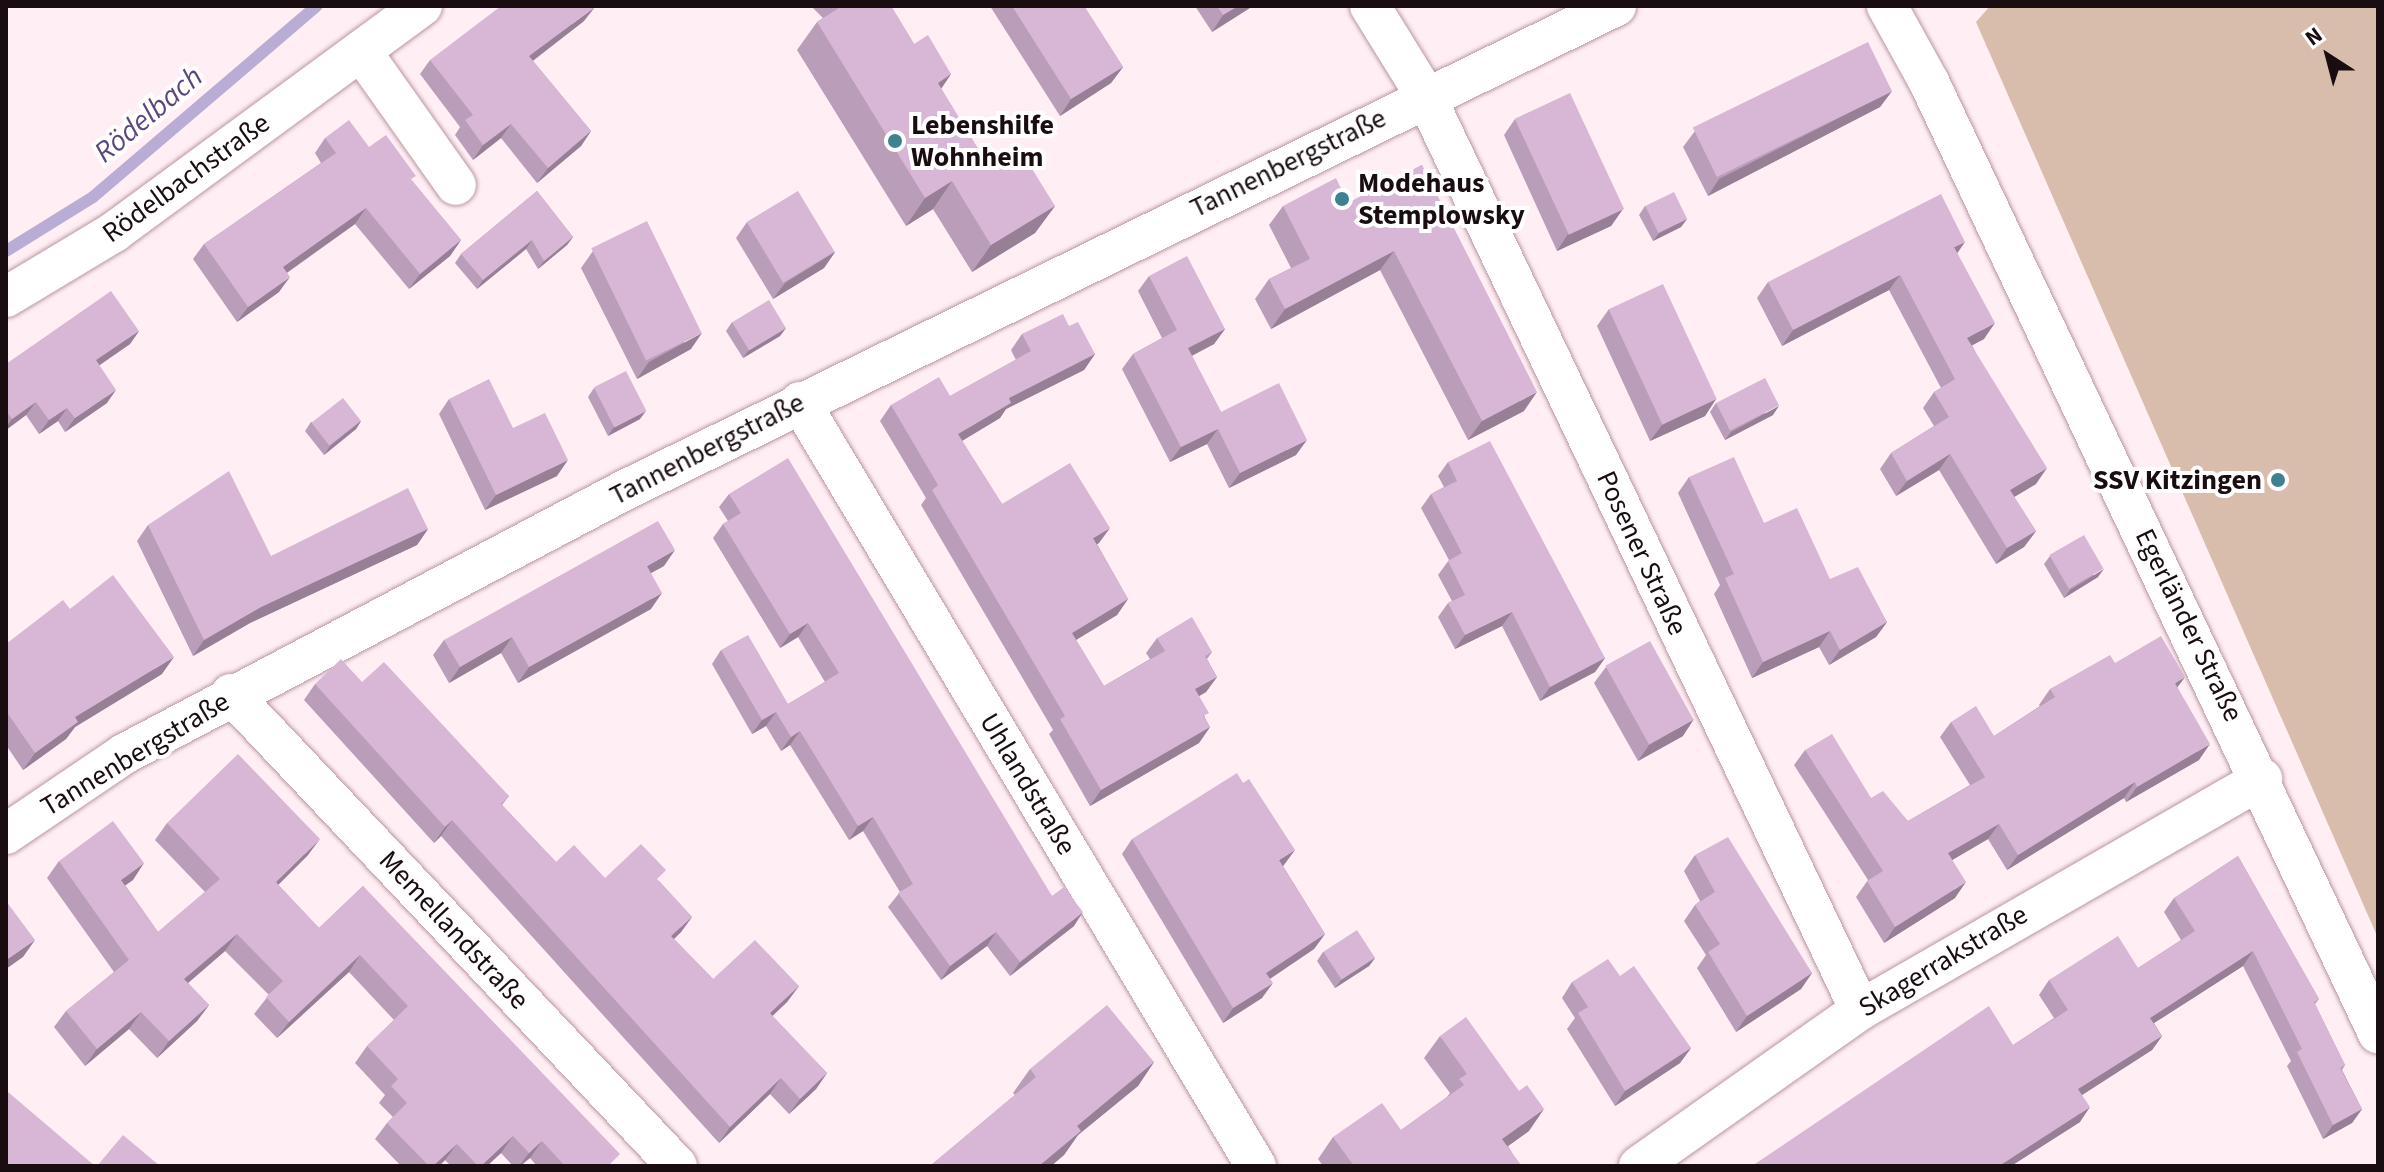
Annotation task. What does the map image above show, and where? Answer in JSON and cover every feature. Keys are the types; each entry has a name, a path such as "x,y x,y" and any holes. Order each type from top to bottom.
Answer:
{"street":[{"name":"Rödelbachstraße","path":"6,297 114,232 422,6"},
{"path":"1370,6 1425,95 1616,6"},
{"name":"Egerländer Straße","path":"1887,6 1918,58 2262,779 2378,1033"},
{"path":"361,51 456,185"},
{"name":"Tannenbergstraße","path":"6,834 124,754 231,694 800,402 1425,95"},
{"name":"Posener Straße","path":"1425,95 1860,1010"},
{"name":"Uhlandstraße","path":"800,402 1256,1166"},
{"name":"Memellandstraße","path":"231,694 677,1166"},
{"name":"Skagerrakstraße","path":"1639,1166 1860,1010 2262,779"}],"shaded area":[{"name":"SSV Kitzingen","path":"1990,6 2378,6 2378,938 1976,22"}],"building":[{"path":"501,6 595,7 529,56 591,131 548,168 511,124 483,145 465,120 473,115 430,60"},
{"path":"842,6 891,6 914,44 928,35 951,74 938,83 991,170 1021,151 1055,206 991,245 952,181 925,198 817,22"},
{"path":"1012,6 1084,6 1123,67 1071,99"},
{"path":"1217,6 1238,6 1223,15"},
{"path":"1868,42 1892,91 1717,177 1693,127"},
{"path":"1570,93 1624,209 1569,235 1515,119"},
{"path":"349,120 369,147 386,135 416,176 411,179 461,240 420,274 366,208 283,267 290,277 248,307 204,244 336,153 325,138"},
{"path":"1422,165 1537,392 1482,421 1394,251 1285,309 1269,279 1310,259 1283,206 1336,178 1348,203"},
{"path":"537,191 573,237 544,261 532,240 483,280 461,254"},
{"path":"798,191 835,252 783,283 747,222"},
{"path":"1674,192 1687,219 1658,233 1645,206"},
{"path":"1941,194 1965,242 1954,247 1995,323 1967,338 2047,468 2010,490 2036,531 2007,548 1950,454 1907,481 1891,453 1949,417 1934,392 1955,379 1900,275 1793,330 1768,282"},
{"path":"647,221 702,333 646,361 591,248"},
{"path":"1187,256 1225,329 1188,348 1221,412 1279,383 1307,440 1240,473 1218,429 1181,447 1133,354 1177,330 1149,276"},
{"path":"1663,284 1717,399 1662,424 1609,309"},
{"path":"111,291 139,331 96,360 116,390 75,418 67,408 49,420 36,402 12,419 6,411 6,364"},
{"path":"769,300 786,328 749,350 732,322"},
{"path":"1063,314 1069,326 1078,322 1095,354 1009,398 1011,403 958,434 1002,504 1070,463 1110,528 1093,538 1128,599 1072,633 1104,686 1165,651 1157,638 1192,617 1212,652 1205,656 1217,677 1195,689 1209,713 1203,716 1210,727 1101,790 1060,719 1065,716 932,490 938,485 891,405 939,377 950,396 1031,351 1022,334"},
{"path":"626,371 646,411 614,427 594,387"},
{"path":"1765,378 1779,406 1730,431 1716,403"},
{"path":"489,379 513,428 545,413 568,460 496,495 449,399"},
{"path":"343,398 361,421 329,445 311,423"},
{"path":"1490,441 1605,658 1550,687 1512,612 1465,635 1448,603 1465,595 1448,561 1462,553 1431,494 1457,481 1448,462"},
{"path":"1734,457 1764,523 1797,508 1830,579 1858,567 1887,622 1840,650 1830,631 1763,662 1725,578 1734,574 1689,477"},
{"path":"788,458 1052,896 1064,887 1083,912 1020,962 996,932 950,966 898,893 913,884 873,817 858,826 800,731 791,737 776,712 762,720 721,650 748,635 788,704 839,673 808,623 790,634 723,524 741,513 729,494"},
{"path":"229,471 271,556 408,488 428,529 261,607 204,640 148,525"},
{"path":"658,521 675,550 647,566 662,593 529,667 512,637 460,667 444,640"},
{"path":"2084,535 2104,569 2069,589 2049,555"},
{"path":"113,575 174,657 75,717 78,722 35,753 6,711 6,644 63,600 70,609"},
{"path":"2161,636 2185,677 2175,683 2210,744 2137,787 2135,782 2018,855 1999,824 1948,853 1966,882 1895,927 1867,881 1883,871 1805,750 1832,734 1871,798 1883,791 1908,821 1985,777 1951,722 1976,706 1994,736 2055,697 2050,689 2110,655 2115,663"},
{"path":"1650,641 1694,720 1649,744 1605,666"},
{"path":"341,659 362,682 384,662 509,796 501,804 556,862 574,845 605,878 641,844 666,870 657,879 692,917 671,936 713,979 755,940 799,986 770,1013 827,1073 800,1099 781,1078 730,1127 452,820 445,827 315,684"},
{"path":"238,754 320,839 276,882 319,928 363,886 620,1154 608,1166 565,1166 542,1141 529,1153 513,1136 481,1166 457,1144 433,1166 429,1166 387,1123 407,1103 391,1086 398,1079 367,1046 408,1006 360,955 289,1022 266,997 283,981 237,934 184,979 209,1005 169,1041 141,1012 97,1049 66,1011 129,960 59,861 113,821 144,863 121,880 158,932 220,879 167,823"},
{"path":"1237,773 1243,783 1249,779 1295,850 1279,860 1325,934 1266,973 1273,983 1233,1008 1132,839"},
{"path":"1728,837 1812,973 1747,1016 1708,952 1720,944 1695,905 1715,892 1695,855"},
{"path":"2238,856 2319,999 2314,1002 2345,1065 2340,1068 2362,1109 2333,1125 2297,1052 2302,1049 2253,951 2150,1018 2162,1036 2078,1089 2090,1107 1999,1166 1752,1166 1989,1006 2013,1045 2068,1010 2049,980 2118,936 2138,968 2195,931 2174,898"},
{"path":"6,901 35,940 6,960"},
{"path":"1357,930 1375,958 1341,979 1323,952"},
{"path":"1608,959 1620,976 1634,966 1691,1048 1625,1091 1578,1013 1588,1007 1572,982"},
{"path":"1107,1005 1154,1062 1077,1126 1081,1131 1039,1166 930,1166 1036,1077 1030,1069"},
{"path":"1466,1017 1519,1091 1527,1085 1544,1109 1502,1139 1521,1165 1354,1166 1333,1137 1382,1103 1401,1130 1464,1085 1459,1079 1467,1074 1440,1036"},
{"path":"8,1092 95,1166 6,1166"},
{"path":"123,1135 160,1166 97,1166"}],"waterway":[{"name":"Rödelbach","path":"6,251 93,197 317,6"}],"place":[{"name":"Lebenshilfe Wohnheim","path":"895,141"},
{"name":"Modehaus Stemplowsky","path":"1342,199"},
{"name":"SSV Kitzingen","path":"2278,480"}]}
